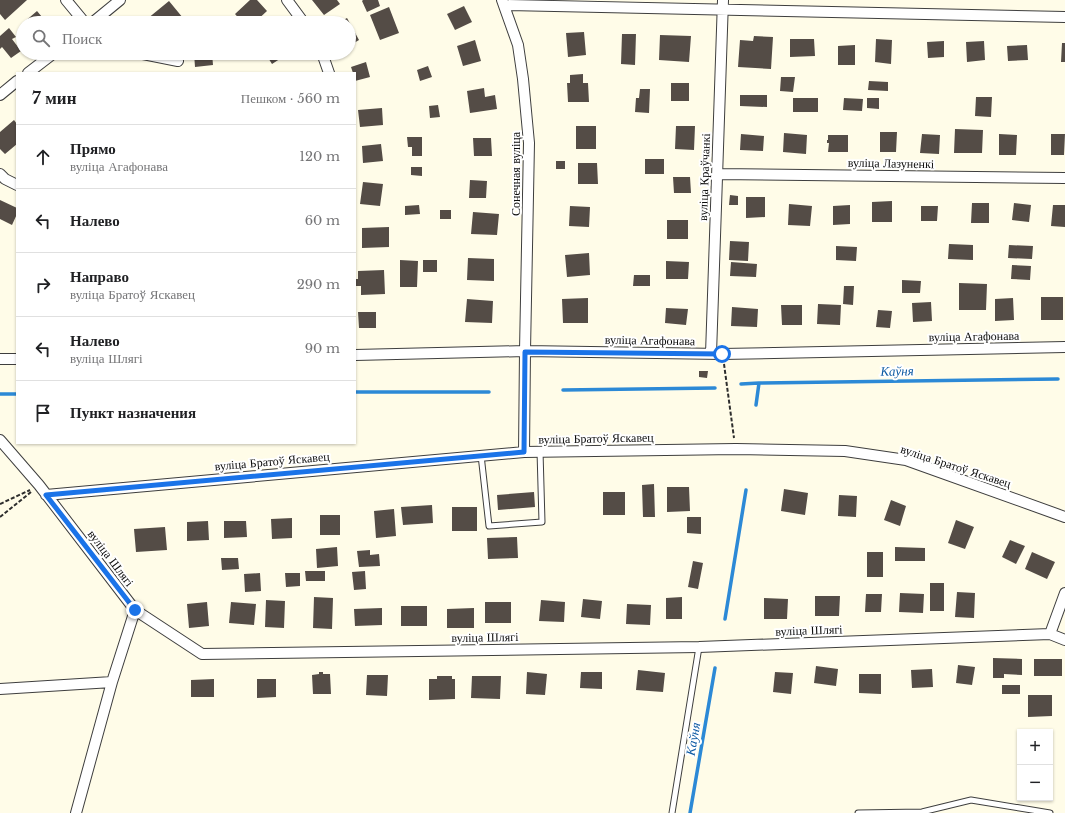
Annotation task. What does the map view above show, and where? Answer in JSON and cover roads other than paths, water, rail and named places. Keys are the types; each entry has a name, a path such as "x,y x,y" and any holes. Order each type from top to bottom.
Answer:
{"street":[{"path":"66,0 79,16"},
{"path":"101,16 120,0"},
{"path":"287,0 299,16"},
{"path":"503,2 723,5 1065,17"},
{"name":"Сонечная вуліца","path":"503,2 518,45 529,143 524,452"},
{"name":"вуліца Краўчанкі","path":"711,354 723,5"},
{"path":"29,72 45,60"},
{"path":"173,60 178,61"},
{"path":"324,60 329,72"},
{"path":"0,95 16,82"},
{"path":"0,174 16,184"},
{"name":"вуліца Лазуненкі","path":"717,174 1065,178"},
{"name":"вуліца Агафонава","path":"356,355 525,352 722,354 1065,348"},
{"path":"0,359 16,359"},
{"name":"вуліца Шлягі","path":"0,440 39,485 135,610 202,654 699,647 1050,634 1065,640"},
{"name":"вуліца Братоў Яскавец","path":"46,495 540,451 736,449 845,451 906,460 1065,517"},
{"path":"1050,634 1065,593"},
{"path":"76,813 112,682 135,610"},
{"path":"0,689 112,682"}],"lane":[{"path":"482,456 490,526 542,522 540,451"},
{"path":"672,813 699,647"},
{"path":"858,813 922,812 971,800 1050,813"}],"waterway":[{"name":"Каўня","path":"756,405 759,383 1058,379"},
{"path":"741,384 759,383"},
{"path":"563,390 715,388"},
{"path":"356,392 489,392"},
{"path":"0,394 16,394"},
{"name":"Каўня","path":"725,619 746,490"},
{"name":"Каўня","path":"690,813 715,668"}]}
